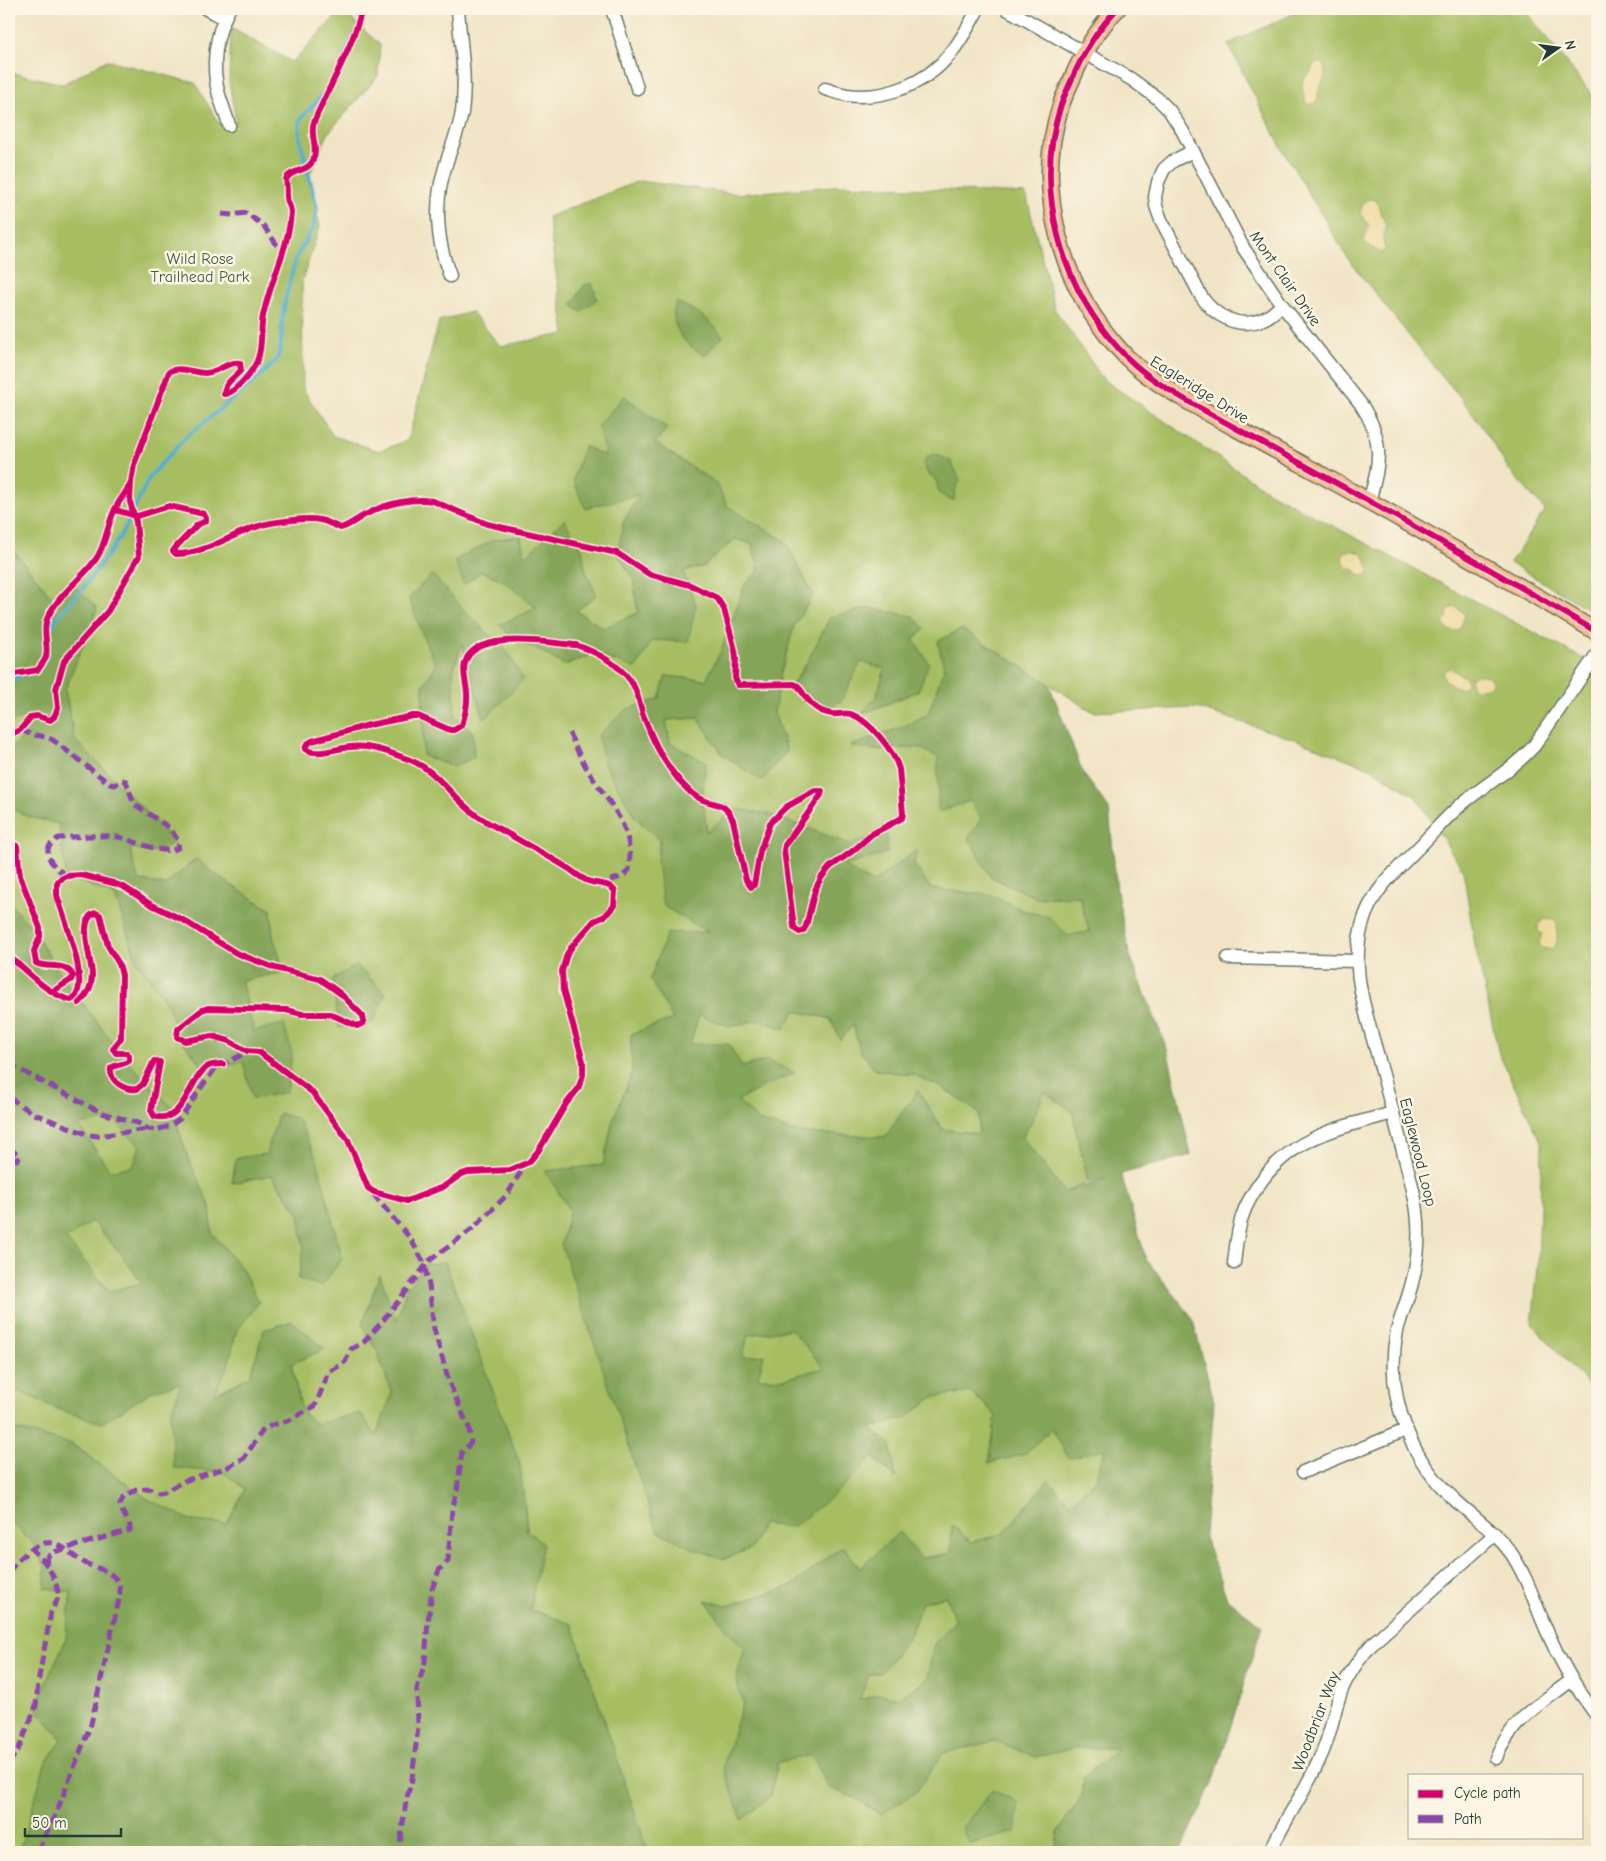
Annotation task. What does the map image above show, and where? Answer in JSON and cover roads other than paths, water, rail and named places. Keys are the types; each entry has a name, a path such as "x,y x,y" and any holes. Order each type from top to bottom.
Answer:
{"main road":[{"name":"Eagleridge Drive","path":"1117,9 1106,20 1083,53 1061,105 1052,148 1051,182 1054,219 1063,254 1077,288 1094,317 1119,349 1136,366 1180,397 1458,550 1597,632"}],"street":[{"path":"206,9 227,14 218,40 215,71 220,98 229,124"},
{"path":"450,276 440,245 439,220 440,188 443,172 460,124 463,100 458,9"},
{"path":"612,9 637,88"},
{"path":"825,89 846,95 861,95 892,92 908,86 937,67 950,55 978,9"},
{"name":"Mont Clair Drive","path":"1007,9 1131,79 1158,98 1175,119 1244,249 1282,305 1360,403 1372,422 1380,452 1377,474 1369,501"},
{"path":"1193,151 1173,161 1164,169 1158,182 1155,197 1161,220 1201,296 1206,304 1220,316 1238,322 1263,320 1282,305"},
{"name":"Eaglewood Loop","path":"1597,654 1534,746 1524,757 1503,775 1468,799 1448,817 1384,884 1365,915 1359,935 1356,961 1363,1003 1415,1198 1419,1228 1416,1264 1399,1324 1394,1350 1396,1392 1406,1430 1414,1448 1434,1479 1456,1501 1495,1534 1509,1551 1526,1578 1547,1632 1572,1680 1597,1716"},
{"path":"1228,958 1356,961"},
{"path":"1234,1263 1238,1231 1248,1202 1267,1174 1278,1162 1315,1136 1393,1114"},
{"path":"1303,1472 1406,1430"},
{"name":"Woodbriar Way","path":"1270,1852 1282,1826 1303,1793 1322,1756 1343,1688 1356,1662 1374,1642 1495,1534"},
{"path":"1496,1758 1501,1745 1516,1724 1572,1680"}],"waterway":[{"path":"9,682 25,673 38,670 46,658 46,642 49,631 59,615 83,588 122,534 150,476 185,438 250,385 277,360 281,347 282,320 286,297 296,258 313,228 317,208 301,143 299,125 302,117 330,87 364,15"}],"park label":[{"name":"Wild Rose Trailhead Park","path":"200,267"}]}
